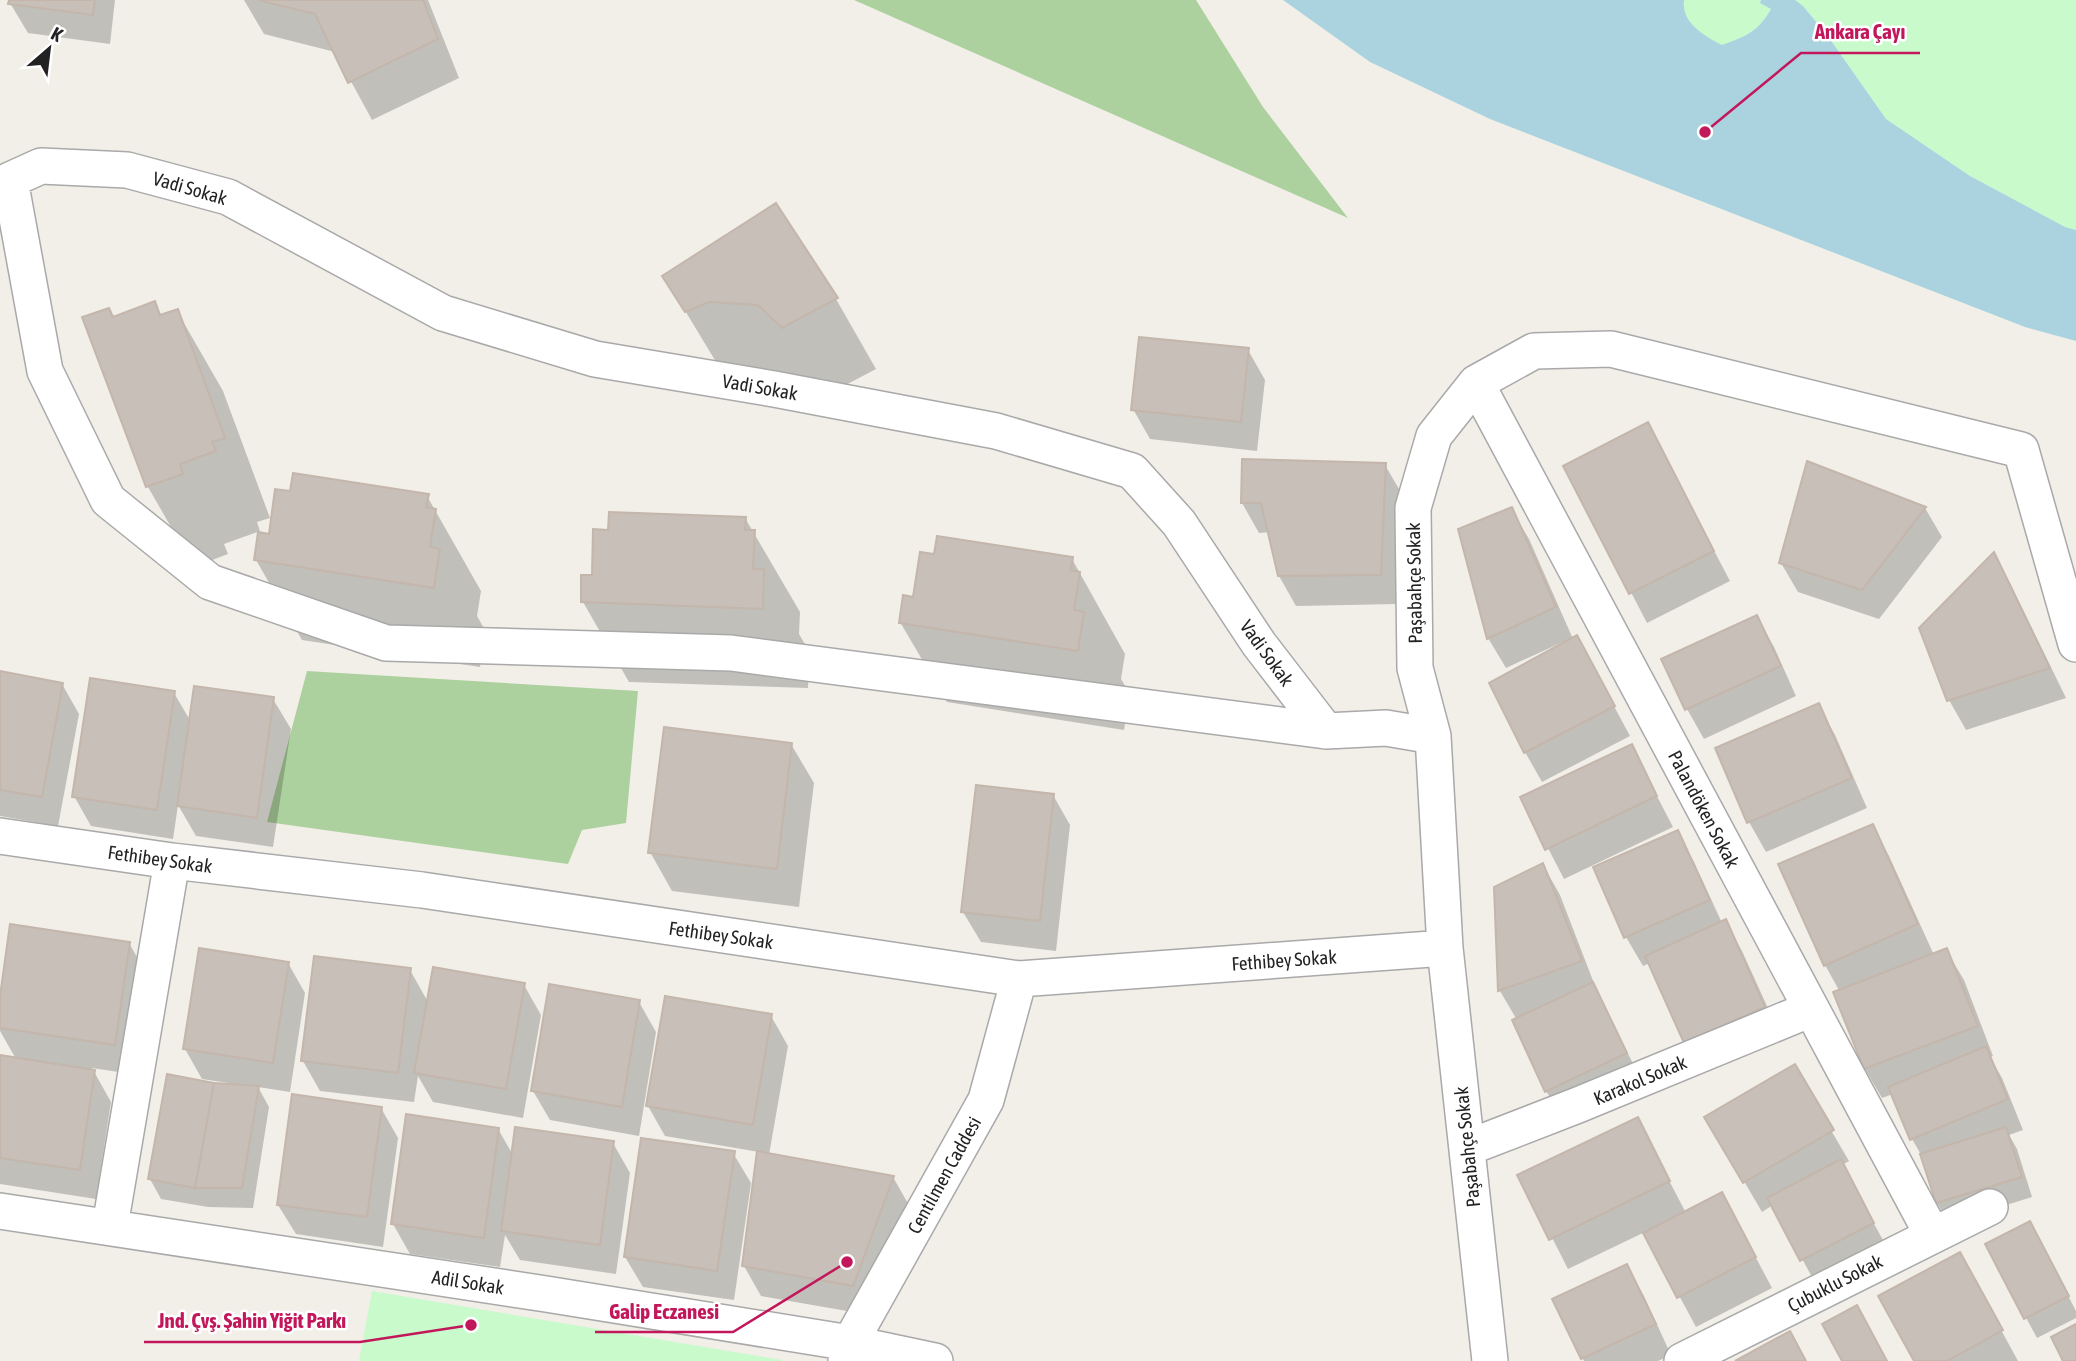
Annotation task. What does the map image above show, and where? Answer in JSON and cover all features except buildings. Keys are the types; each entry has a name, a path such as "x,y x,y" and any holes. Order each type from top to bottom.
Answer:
{"street":[{"name":"Vadi Sokak","path":"5,189 41,166 127,170 228,197 443,313 595,359 774,389 996,431 1132,471 1180,523 1259,644 1326,731"},
{"path":"5,189 45,371 108,500 210,582 386,643 731,653 1326,731 1386,728 1433,736"},
{"name":"Paşabahçe Sokak","path":"1490,1361 1445,948 1433,736 1415,668 1413,508 1434,436 1476,383 1534,351 1611,349 2021,450 2076,644"},
{"name":"Palandöken Sokak","path":"1476,383 1932,1234"},
{"name":"Fethibey Sokak","path":"0,836 172,861 422,890 1019,979 1445,948"},
{"path":"110,1226 172,861"},
{"name":"Centilmen Caddesi","path":"848,1352 986,1100 1019,979"},
{"name":"Karakol Sokak","path":"1467,1148 1811,1009"},
{"name":"Çubuklu Sokak","path":"1682,1361 1990,1207"},
{"name":"Adil Sokak","path":"0,1210 110,1226 848,1352 935,1361"}],"green space":[{"path":"854,0 1196,0 1263,107 1348,218"},
{"path":"1684,0 1761,0 1760,3 1772,9 1762,23 1750,32 1722,46 1690,22 1684,8"},
{"path":"1795,0 2076,0 2076,230 2065,227 1970,176 1886,119 1827,35"},
{"path":"307,671 638,691 626,823 582,830 568,864 267,822"},
{"path":"372,1291 782,1360 782,1361 359,1361"}],"water":[{"path":"1283,0 1684,0 1684,8 1690,22 1722,45 1744,36 1762,23 1771,9 1760,3 1761,0 1795,0 1827,35 1886,119 1970,176 2065,227 2076,230 2076,341 2025,327 1490,119 1370,62"}],"place":[{"name":"Ankara Çayı","path":"1705,132"},
{"name":"Galip Eczanesi","path":"847,1262"},
{"name":"Jnd. Çvş. Şahin Yiğit Parkı","path":"471,1325"}]}
